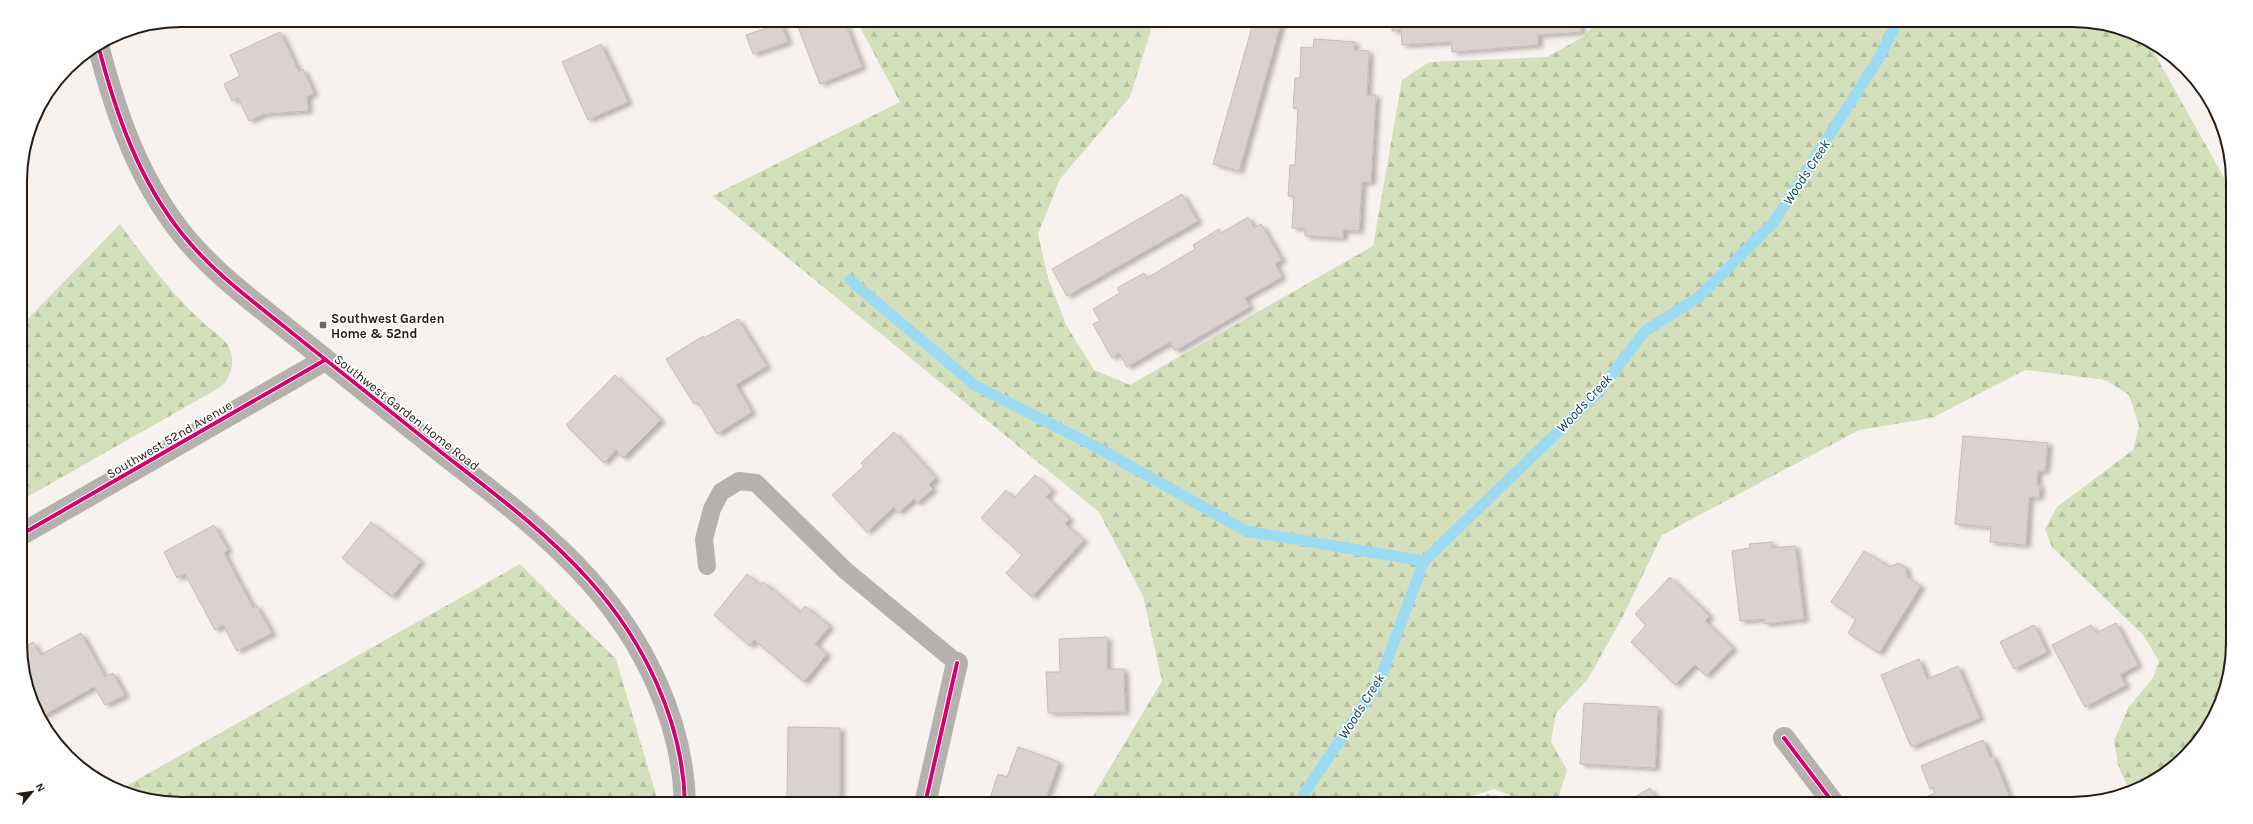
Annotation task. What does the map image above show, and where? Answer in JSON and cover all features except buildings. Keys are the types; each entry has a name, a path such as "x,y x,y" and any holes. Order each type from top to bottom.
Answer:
{"street":[{"name":"Southwest Garden Home Road","path":"100,50 120,121 138,164 163,207 207,262 325,360 487,488 558,549 589,580 622,622 655,677 678,744 684,778 685,797"},
{"name":"Southwest 52nd Avenue","path":"27,531 325,360"},
{"path":"927,797 957,663"},
{"path":"1784,738 1829,797"}],"lane":[{"path":"707,566 704,539 712,509 721,492 739,481 756,483 846,571 957,663"}],"green space":[{"path":"860,27 1152,27 1130,97 1060,179 1038,234 1048,278 1066,325 1094,370 1130,385 1373,246 1402,80 1429,62 1547,57 1585,36 1592,27 2082,27 2112,32 2140,43 2153,50 2226,181 2226,653 2221,683 2210,711 2200,729 2188,745 2174,759 2158,771 2128,787 2118,765 2114,741 2128,708 2153,678 2159,661 2143,635 2052,547 2045,529 2057,507 2133,450 2139,426 2129,395 2106,380 2025,370 1932,418 1859,430 1662,535 1622,618 1588,679 1556,713 1551,742 1567,770 1559,797 1514,797 1494,789 1469,797 1092,797 1162,681 1143,596 1099,512 712,196 900,102"},
{"path":"120,224 171,290 228,345 232,358 232,368 226,381 219,388 27,497 27,320"},
{"path":"520,564 616,659 656,797 171,797 141,792 125,786"}],"waterway":[{"name":"Woods Creek","path":"1302,797 1379,682 1424,561 1596,395 1645,331 1699,297 1773,223 1879,58 1894,27"},
{"path":"850,280 976,386 1100,449 1246,531 1424,561"}],"cycle path":[{"path":"99,51 121,121 141,168 167,214 194,248 219,273 245,295 538,530 573,563 609,604 627,629 657,684 677,743 683,773 685,797"},
{"path":"27,531 325,360"},
{"path":"927,797 957,663"},
{"path":"1784,738 1829,797"}],"place":[{"name":"Southwest Garden Home & 52nd","path":"323,325"}]}
